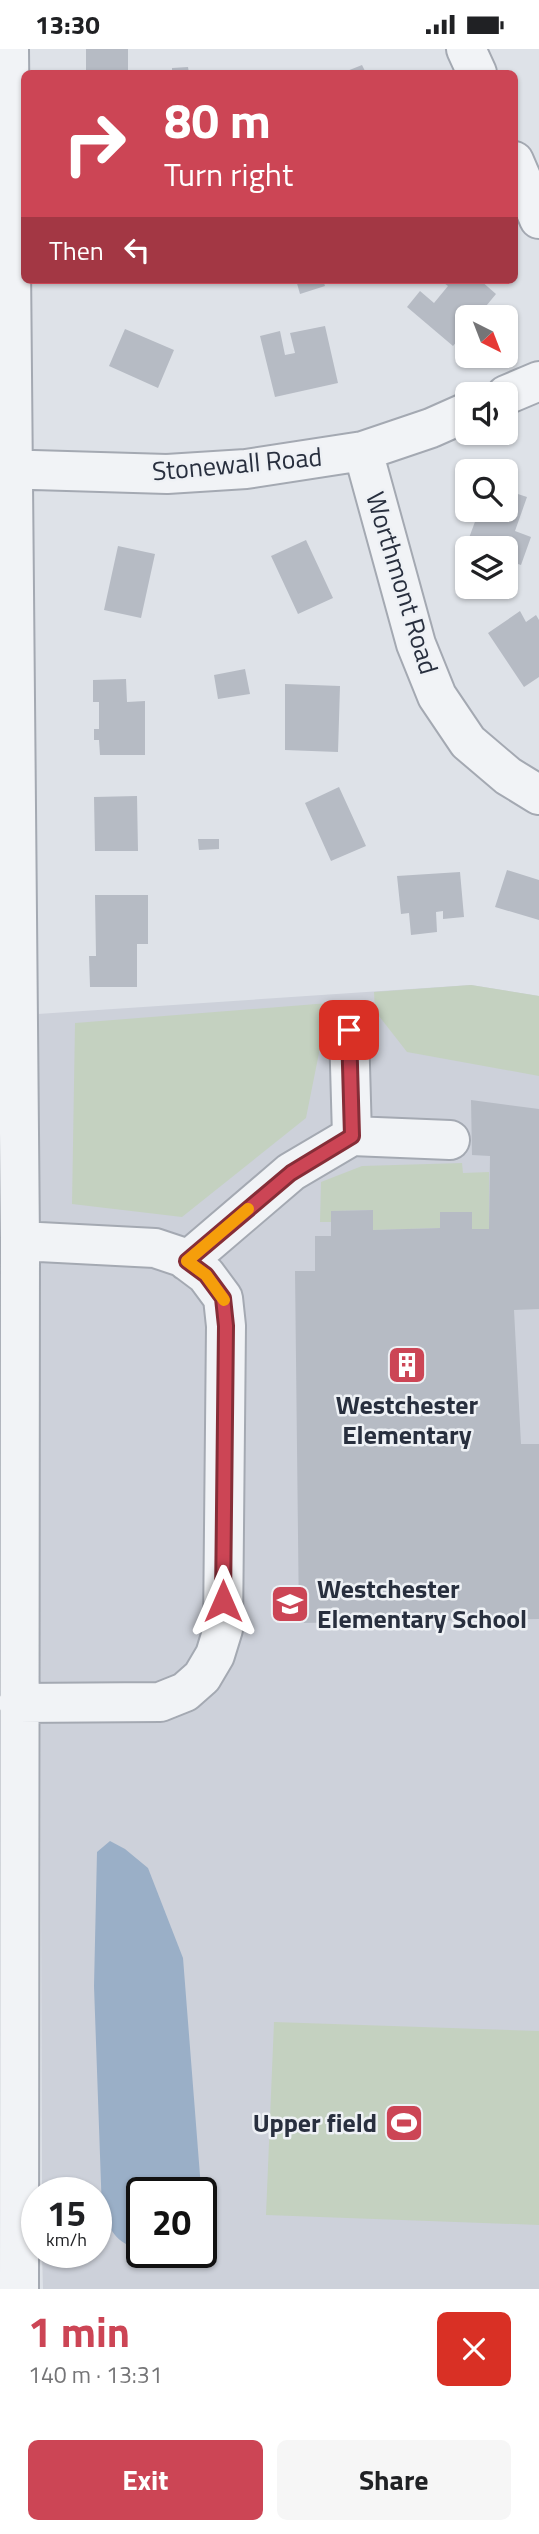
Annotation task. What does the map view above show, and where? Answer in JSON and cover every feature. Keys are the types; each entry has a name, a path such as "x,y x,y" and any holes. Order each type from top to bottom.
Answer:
{"street":[{"path":"9,49 7,469 20,1241 18,1703 10,2100 19,2289"},
{"path":"466,49 476,70"},
{"path":"518,171 539,219"},
{"path":"518,390 539,381"},
{"name":"Stonewall Road","path":"7,469 167,474 246,469 362,451 455,417"},
{"name":"Worthmont Road","path":"362,451 416,644 437,696 468,742 508,776 539,795"},
{"path":"349,1030 352,1136"},
{"path":"187,1261 291,1173 352,1136 450,1140"},
{"path":"18,1703 160,1702 185,1692 202,1677 215,1655 223,1629 226,1326 223,1298 206,1275 187,1261 155,1248 20,1241"}],"shaded area":[{"name":"Westchester Elementary School","path":"471,985 539,996 539,2289 43,2289 42,2268 112,2268 112,2177 42,2177 38,1014"}],"green space":[{"path":"471,985 539,996 539,1076 407,1052 375,1011 374,992"},
{"path":"329,1003 306,1118 182,1217 72,1204 75,1023"},
{"path":"462,1163 463,1173 489,1172 489,1229 472,1229 471,1212 440,1212 440,1228 373,1230 372,1210 332,1211 331,1222 320,1222 321,1182 362,1166"},
{"name":"Upper field","path":"274,2022 539,2031 539,2225 266,2215"}],"water":[{"path":"110,1841 125,1849 148,1868 183,1958 200,2177 126,2177 126,2244 112,2230 112,2177 101,2177 94,1986 97,1852"}],"building":[{"path":"86,49 128,49 128,70 86,70"},
{"path":"362,65 364,70 350,70"},
{"path":"188,67 188,70 172,70"},
{"path":"297,284 324,284 325,286 300,294"},
{"path":"445,284 485,284 496,294 487,305 455,305 453,346 407,307 420,291 434,303 448,286"},
{"path":"325,326 338,383 275,397 260,336 280,331 285,355 295,353 290,333"},
{"path":"125,329 174,350 158,388 109,366"},
{"path":"518,494 527,497 515,531 531,537 521,565 518,564 518,536 470,536 475,522 518,522"},
{"path":"306,540 333,598 298,614 271,556"},
{"path":"118,546 155,554 141,618 104,610"},
{"path":"520,611 526,622 536,615 539,620 539,677 524,687 488,633"},
{"path":"245,669 250,694 218,699 214,675"},
{"path":"126,679 127,702 145,701 145,755 100,755 99,740 94,740 94,729 99,729 99,702 93,702 93,680"},
{"path":"285,684 340,686 338,752 285,750"},
{"path":"339,787 366,846 331,861 305,803"},
{"path":"137,796 138,851 95,851 94,797"},
{"path":"198,839 219,839 219,849 199,850"},
{"path":"507,870 539,880 539,920 495,907"},
{"path":"460,872 464,917 443,919 443,911 436,912 437,932 411,935 409,913 401,914 397,876"},
{"path":"95,895 148,895 148,944 137,944 137,987 90,987 89,956 96,956"},
{"name":"Westchester Elementary","path":"471,1100 539,1109 539,1309 514,1310 521,1444 539,1444 539,1619 299,1623 295,1271 315,1271 315,1236 331,1236 331,1211 373,1210 373,1230 440,1228 440,1212 472,1212 472,1229 489,1229 490,1156 472,1155"}],"slow traffic":[{"path":"224,1300 206,1275 187,1261 248,1209"}],"place":[{"name":"Westchester Elementary","path":"407,1365"},
{"name":"Westchester Elementary School","path":"290,1604"},
{"name":"Upper field","path":"404,2123"}],"route":[{"path":"223,1601 226,1326 223,1298 206,1275 187,1261 291,1173 352,1136 349,1030"}]}
